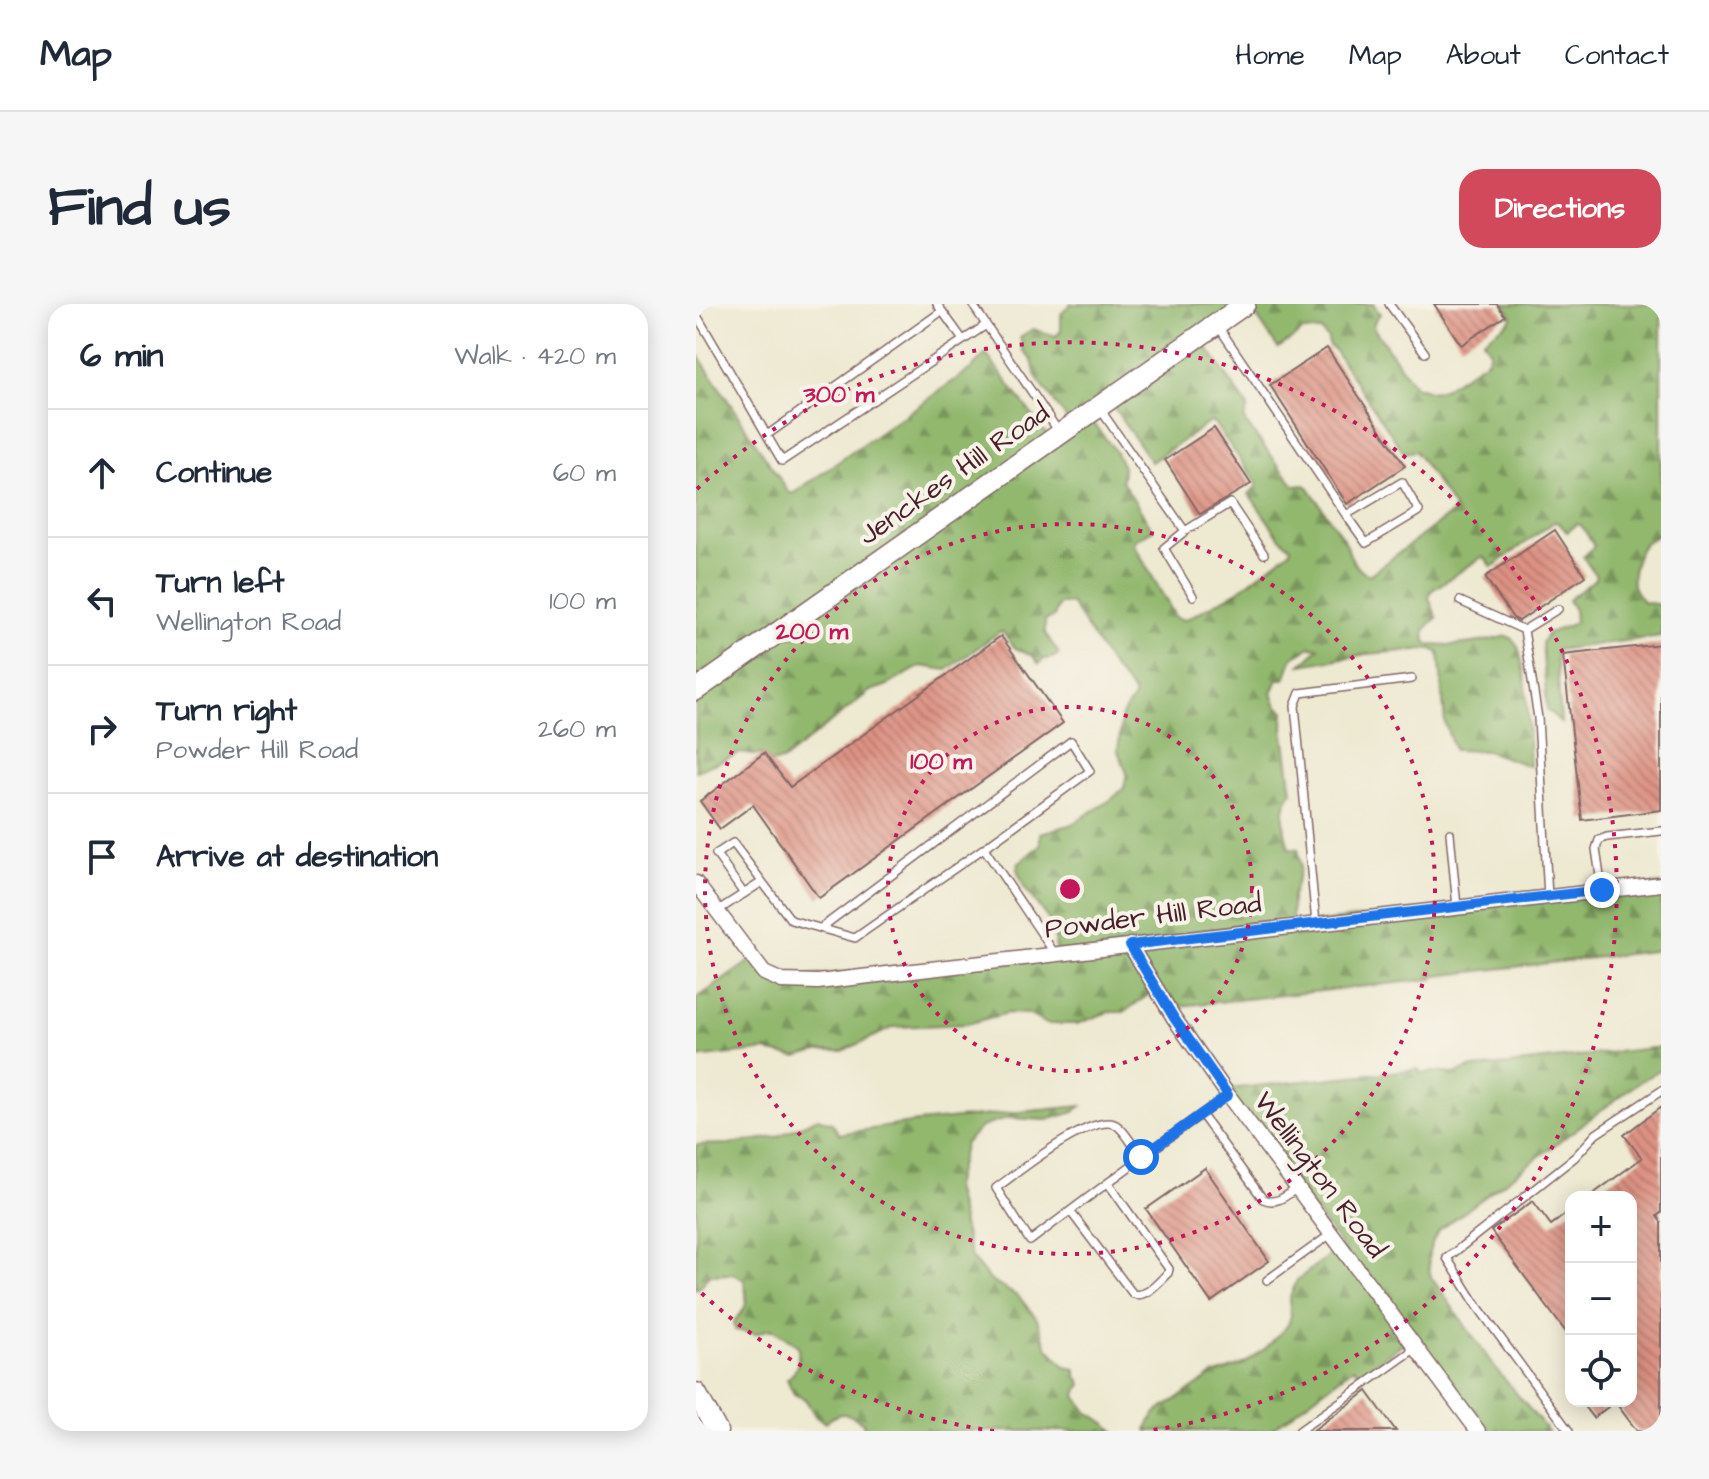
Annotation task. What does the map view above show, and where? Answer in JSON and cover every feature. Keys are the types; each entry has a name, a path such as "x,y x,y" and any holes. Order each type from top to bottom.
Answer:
{"main road":[{"name":"Jenckes Hill Road","path":"696,690 1245,304"},
{"path":"696,1393 717,1431"}],"street":[{"name":"Powder Hill Road","path":"696,883 764,973 793,982 818,982 1661,884"},
{"name":"Wellington Road","path":"1130,945 1174,1018 1228,1095 1478,1431"}],"lane":[{"path":"972,304 1061,434"},
{"path":"1389,304 1425,353"},
{"path":"767,435 940,308 963,340"},
{"path":"696,314 782,461 986,325"},
{"path":"1216,324 1346,515 1366,543 1419,511 1402,482 1346,515"},
{"path":"1099,407 1185,531"},
{"path":"1193,596 1164,548 1230,503 1264,554"},
{"path":"1460,601 1524,630"},
{"path":"1524,630 1558,609"},
{"path":"1524,630 1538,718 1548,897"},
{"path":"1316,923 1295,706 1300,693 1412,679"},
{"path":"744,894 716,854 733,843 791,920 855,938 1090,771 1071,741 821,928"},
{"path":"1602,890 1596,849 1599,840 1661,831"},
{"path":"1450,833 1457,907"},
{"path":"984,848 1055,954"},
{"path":"717,911 762,882"},
{"path":"1569,1431 1478,1307 1447,1258 1575,1157 1596,1134 1661,1091"},
{"path":"1141,1157 1120,1128 1113,1123 1098,1125 1062,1140 996,1188 1030,1241 1228,1095"},
{"path":"1201,1114 1263,1199 1275,1202 1297,1188"},
{"path":"1070,1211 1133,1294 1145,1294 1169,1269 1108,1183"},
{"path":"1267,1280 1331,1234"},
{"path":"1299,1431 1416,1348"}],"green space":[{"path":"1071,304 1373,304 1380,314 1373,327 1414,386 1433,392 1443,389 1487,360 1490,351 1483,340 1512,317 1504,304 1661,304 1661,532 1639,551 1633,581 1643,602 1661,605 1661,636 1556,650 1561,723 1547,709 1542,642 1548,633 1575,623 1574,610 1568,600 1596,576 1583,557 1594,545 1581,525 1576,524 1567,532 1554,522 1492,567 1482,557 1431,591 1429,598 1437,618 1425,633 1428,645 1468,644 1507,636 1514,642 1519,650 1525,678 1530,766 1487,751 1454,750 1445,723 1439,652 1428,649 1367,654 1301,665 1319,648 1311,647 1293,657 1285,679 1278,679 1272,693 1277,706 1284,711 1283,727 1292,792 1284,811 1286,834 1289,848 1298,849 1301,867 1292,897 1292,925 1661,884 1661,950 1436,976 1433,979 1171,1007 1151,993 1124,1012 1108,1012 1077,1024 1047,1024 1028,1014 1008,1013 966,1024 894,1027 843,1051 818,1051 796,1057 768,1050 696,1058 696,999 753,959 778,979 1056,952 1054,927 1024,887 1017,869 1019,863 1040,845 1040,833 1070,825 1124,788 1127,773 1118,751 1122,715 1134,693 1110,664 1071,603 1060,604 1054,617 1045,620 1045,633 1059,654 1039,664 1032,655 1015,648 1003,632 999,632 947,670 921,666 888,685 870,691 782,761 769,763 762,754 740,753 696,771 696,352 789,493 794,493 972,368 986,354 1052,441 1072,426 1036,377 1032,360 1024,352 1020,337 1033,329 1056,336 1061,331 1061,314","holes":["1249,305 1278,348 1303,331 1321,331 1404,453 1415,451 1454,508 1452,513 1369,575 1354,563 1347,545 1309,488 1305,485 1295,486 1245,422 1248,407 1202,340","1110,402 1151,462 1210,422 1214,423 1257,483 1249,494 1280,538 1291,547 1290,551 1238,591 1185,620 1176,618 1134,545 1136,539 1153,530 1122,481 1123,467 1115,451 1090,418"]},
{"path":"1661,1047 1661,1069 1440,1230 1431,1247 1428,1258 1431,1277 1495,1368 1548,1431 1479,1431 1409,1339 1361,1374 1353,1368 1269,1431 1147,1431 1156,1413 1213,1375 1244,1364 1267,1347 1288,1325 1291,1316 1289,1300 1297,1280 1341,1246 1227,1089 1419,1069 1420,1073 1454,1074 1471,1068"},
{"path":"1081,1106 1074,1112 1047,1120 1008,1118 981,1127 965,1143 954,1187 971,1258 991,1281 1019,1297 1037,1319 1047,1347 1065,1367 1076,1369 1082,1385 1076,1396 1087,1412 1114,1431 864,1431 863,1423 844,1414 826,1423 816,1417 805,1399 794,1394 787,1379 797,1364 798,1346 774,1330 756,1334 735,1330 734,1321 746,1303 744,1280 734,1274 709,1275 696,1289 696,1145 776,1137 818,1118 832,1123 839,1134 918,1122"}],"building":[{"path":"1434,304 1497,304 1505,316 1461,345"},
{"path":"1327,348 1405,466 1347,504 1270,385"},
{"path":"1214,428 1251,484 1200,514 1165,460"},
{"path":"1555,530 1585,576 1519,621 1513,618 1485,577"},
{"path":"1001,636 1063,723 819,898 753,805 720,829 700,801 764,753 790,787"},
{"path":"1661,644 1661,810 1582,820 1563,655"},
{"path":"1661,1107 1661,1213 1657,1216 1661,1222 1661,1431 1637,1431 1619,1407 1637,1407 1637,1191 1597,1191 1642,1158 1624,1135"},
{"path":"1205,1168 1269,1261 1211,1302 1146,1209"},
{"path":"1533,1201 1551,1225 1565,1214 1565,1331 1491,1231"},
{"path":"1367,1391 1396,1431 1312,1431 1359,1397"},
{"path":"1585,1407 1608,1407 1593,1418"}],"route":[{"path":"1141,1157 1228,1095 1174,1018 1130,945 1602,890"}]}
